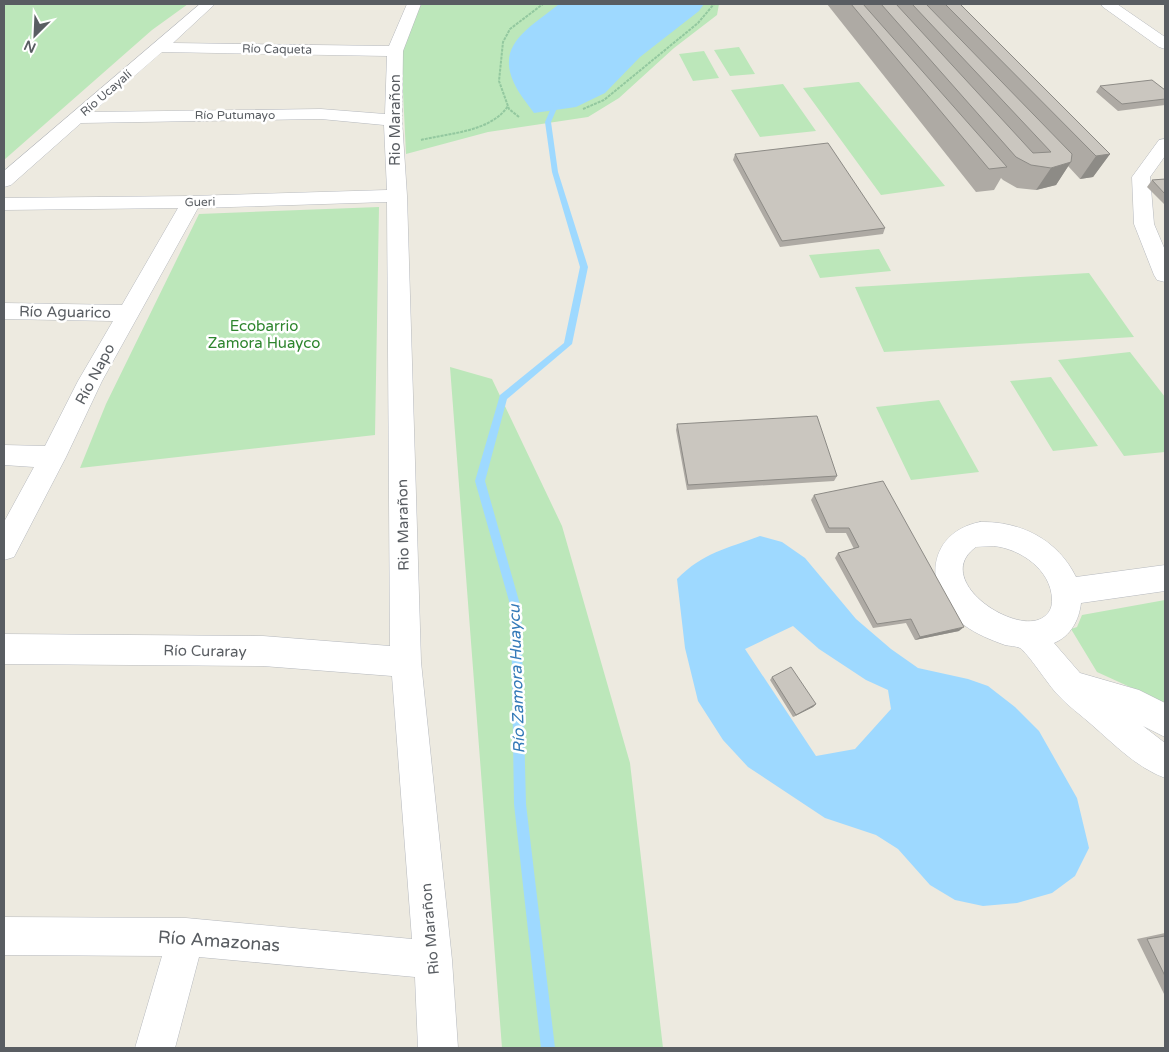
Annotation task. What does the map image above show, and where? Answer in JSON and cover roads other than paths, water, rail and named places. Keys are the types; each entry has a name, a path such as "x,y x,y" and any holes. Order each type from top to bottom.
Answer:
{"street":[{"name":"Río Ucayalí","path":"4,181 208,4"},
{"name":"Rio Marañon","path":"414,4 395,51 393,120 397,196 406,662 433,960 438,1048"},
{"path":"1108,4 1165,44"},
{"name":"Río Caqueta","path":"158,48 395,51"},
{"name":"Río Putumayo","path":"78,118 321,114 393,120"},
{"path":"1165,144 1141,177 1144,224 1165,275"},
{"name":"Gueri","path":"4,204 191,202 397,196"},
{"name":"Río Napo","path":"4,548 90,381 191,202"},
{"name":"Río Aguarico","path":"4,311 127,313"},
{"path":"4,455 53,456"},
{"path":"980,534 997,534 1015,538 1032,547 1048,559 1060,574 1067,592 1067,608 1060,622 1047,632 1029,636 1008,633 988,624 970,611 956,594 949,577 949,562 955,548 965,539 980,534"},
{"path":"1067,592 1165,578"},
{"path":"1029,636 1069,684 1148,752 1165,761"},
{"name":"Río Curaray","path":"4,649 263,651 406,662"},
{"path":"1069,684 1139,706 1165,721"},
{"name":"Río Amazonas","path":"4,936 186,936 433,960"},
{"path":"156,1048 186,936"}],"water":[{"path":"559,4 704,4 699,11 640,57 605,93 576,107 534,113 514,83 509,69 509,57 513,46 528,28"},
{"path":"760,536 782,542 805,558 856,619 891,649 918,668 968,679 988,686 1015,707 1039,731 1077,798 1089,848 1075,876 1052,893 1017,903 983,906 955,900 930,885 898,849 876,835 825,818 748,767 723,740 698,701 685,648 677,579 706,557","holes":["793,626 819,649 866,680 888,690 891,709 855,749 816,756 745,649"]}],"waterway":[{"name":"Río Zamora Huaycu","path":"548,1048 520,804 516,608 480,481 503,397 568,344 584,267 555,172 548,122 558,99"}],"park label":[{"name":"Ecobarrio Zamora Huayco","path":"264,334"}]}
